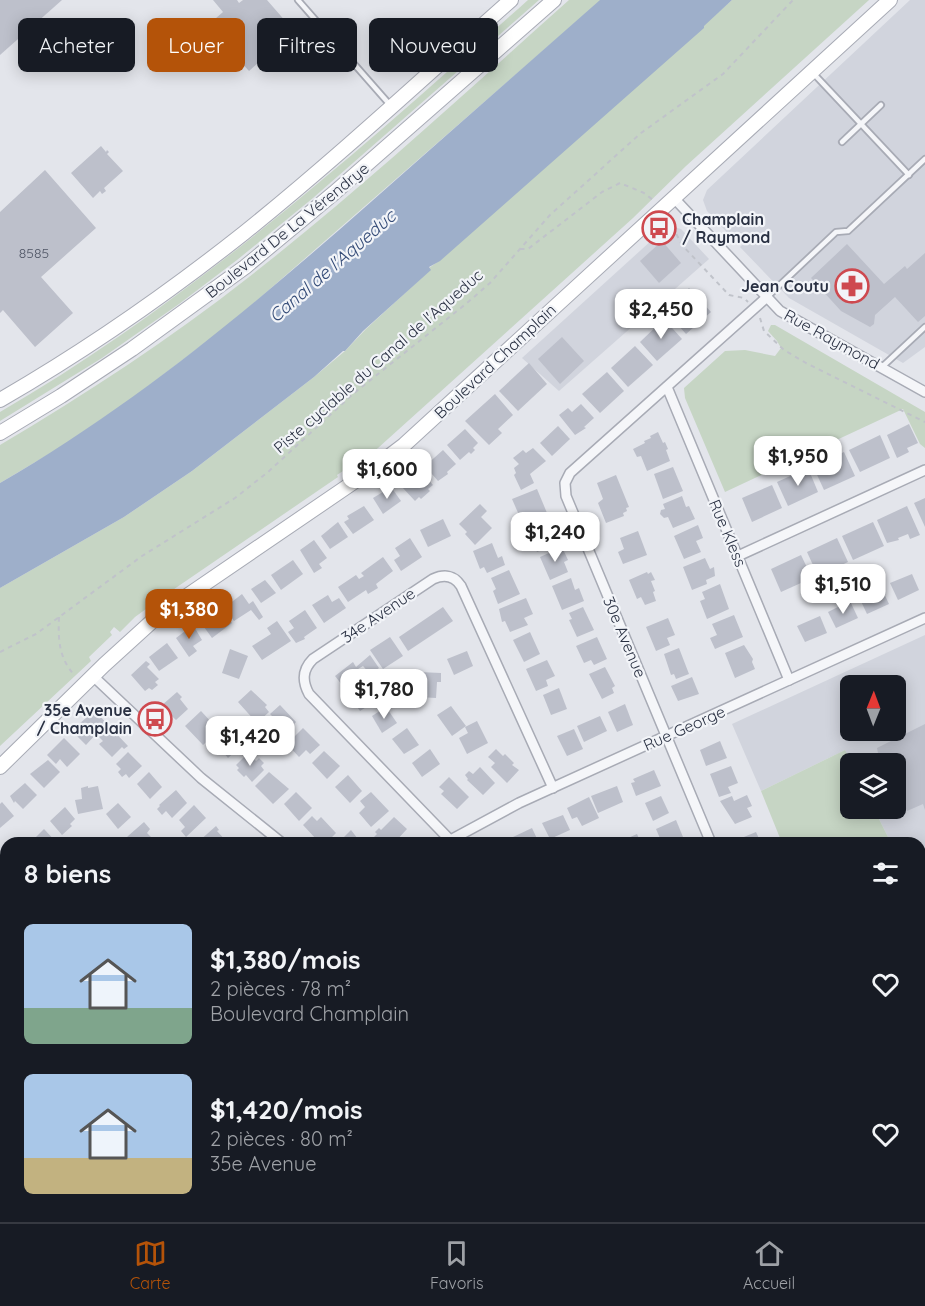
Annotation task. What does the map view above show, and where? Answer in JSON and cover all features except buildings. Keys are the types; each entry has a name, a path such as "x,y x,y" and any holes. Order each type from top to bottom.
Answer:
{"main road":[{"name":"Boulevard De La Vérendrye","path":"0,400 77,352 192,273 285,199 511,0"},
{"name":"Boulevard De La Vérendrye","path":"0,432 61,396 132,349 245,267 334,193 554,0"},
{"name":"Boulevard Champlain","path":"0,767 159,615 367,473 404,445 890,0"}],"street":[{"name":"Rue Raymond","path":"673,197 780,311 925,393"},
{"name":"30e Avenue","path":"709,837 566,496 565,483 570,473 766,298"},
{"name":"Rue Kless","path":"667,387 789,680"},
{"path":"738,556 925,470"},
{"name":"34e Avenue","path":"443,837 309,694 304,682 308,664 313,659 439,576 449,576 458,581 461,586 553,788"},
{"name":"Rue George","path":"454,837 553,788 925,618"},
{"path":"93,676 201,778 275,837"}],"lane":[{"path":"298,0 391,106"},
{"path":"812,72 909,175"},
{"path":"842,141 881,105"},
{"path":"766,298 836,232 848,231 925,159"},
{"path":"882,368 925,327"}],"path":[{"name":"Piste cyclable du Canal de l'Aqueduc","path":"0,652 36,634 142,556 235,498 260,478 353,394 490,283 550,215 641,133 723,74 793,0"},
{"path":"520,249 528,249 602,192 620,183 632,187 652,200"},
{"path":"672,223 682,245 729,295 744,298"},
{"path":"760,317 764,331 784,350 925,422"},
{"path":"59,617 61,654 75,676"}],"shaded area":[{"path":"910,0 925,0 925,347 903,363 789,298 740,247 743,244 738,239 735,241 707,211 703,200 707,190"},
{"path":"669,226 681,229 709,259 559,391 522,358"},
{"path":"925,635 925,837 888,837 879,819 906,819 906,753 847,753 845,750 761,791 732,724"}],"green space":[{"path":"528,0 539,0 498,36 498,26"},
{"path":"569,0 601,0 231,323 130,400 59,448 0,483 0,445 127,365 249,277 371,176 489,72 498,72 498,64"},
{"path":"732,0 869,0 686,166 633,218 378,448 351,469 349,467 337,475 338,477 161,598 135,617 120,632 114,627 110,632 112,635 89,657 91,661 0,746 0,588 124,517 192,471 314,377 345,351 430,270 429,268"},
{"path":"446,72 457,72 313,198 237,260 102,358 0,421 0,412 71,368 208,272 274,220"},
{"path":"771,325 775,325 925,412 925,448 920,444 903,409 725,492 685,398 684,388 725,351 745,350 775,356 781,348 768,331"},
{"path":"845,750 847,753 840,753 840,819 879,819 888,837 780,837 761,791"}],"water":[{"name":"Canal de l'Aqueduc","path":"600,0 732,0 704,28 440,261 429,267 431,270 314,377 192,471 124,517 0,588 0,483 99,420 239,315 328,240"}],"place":[{"name":"Champlain / Raymond","path":"659,228"},
{"name":"Jean Coutu","path":"852,286"},
{"name":"35e Avenue / Champlain","path":"155,719"}]}
